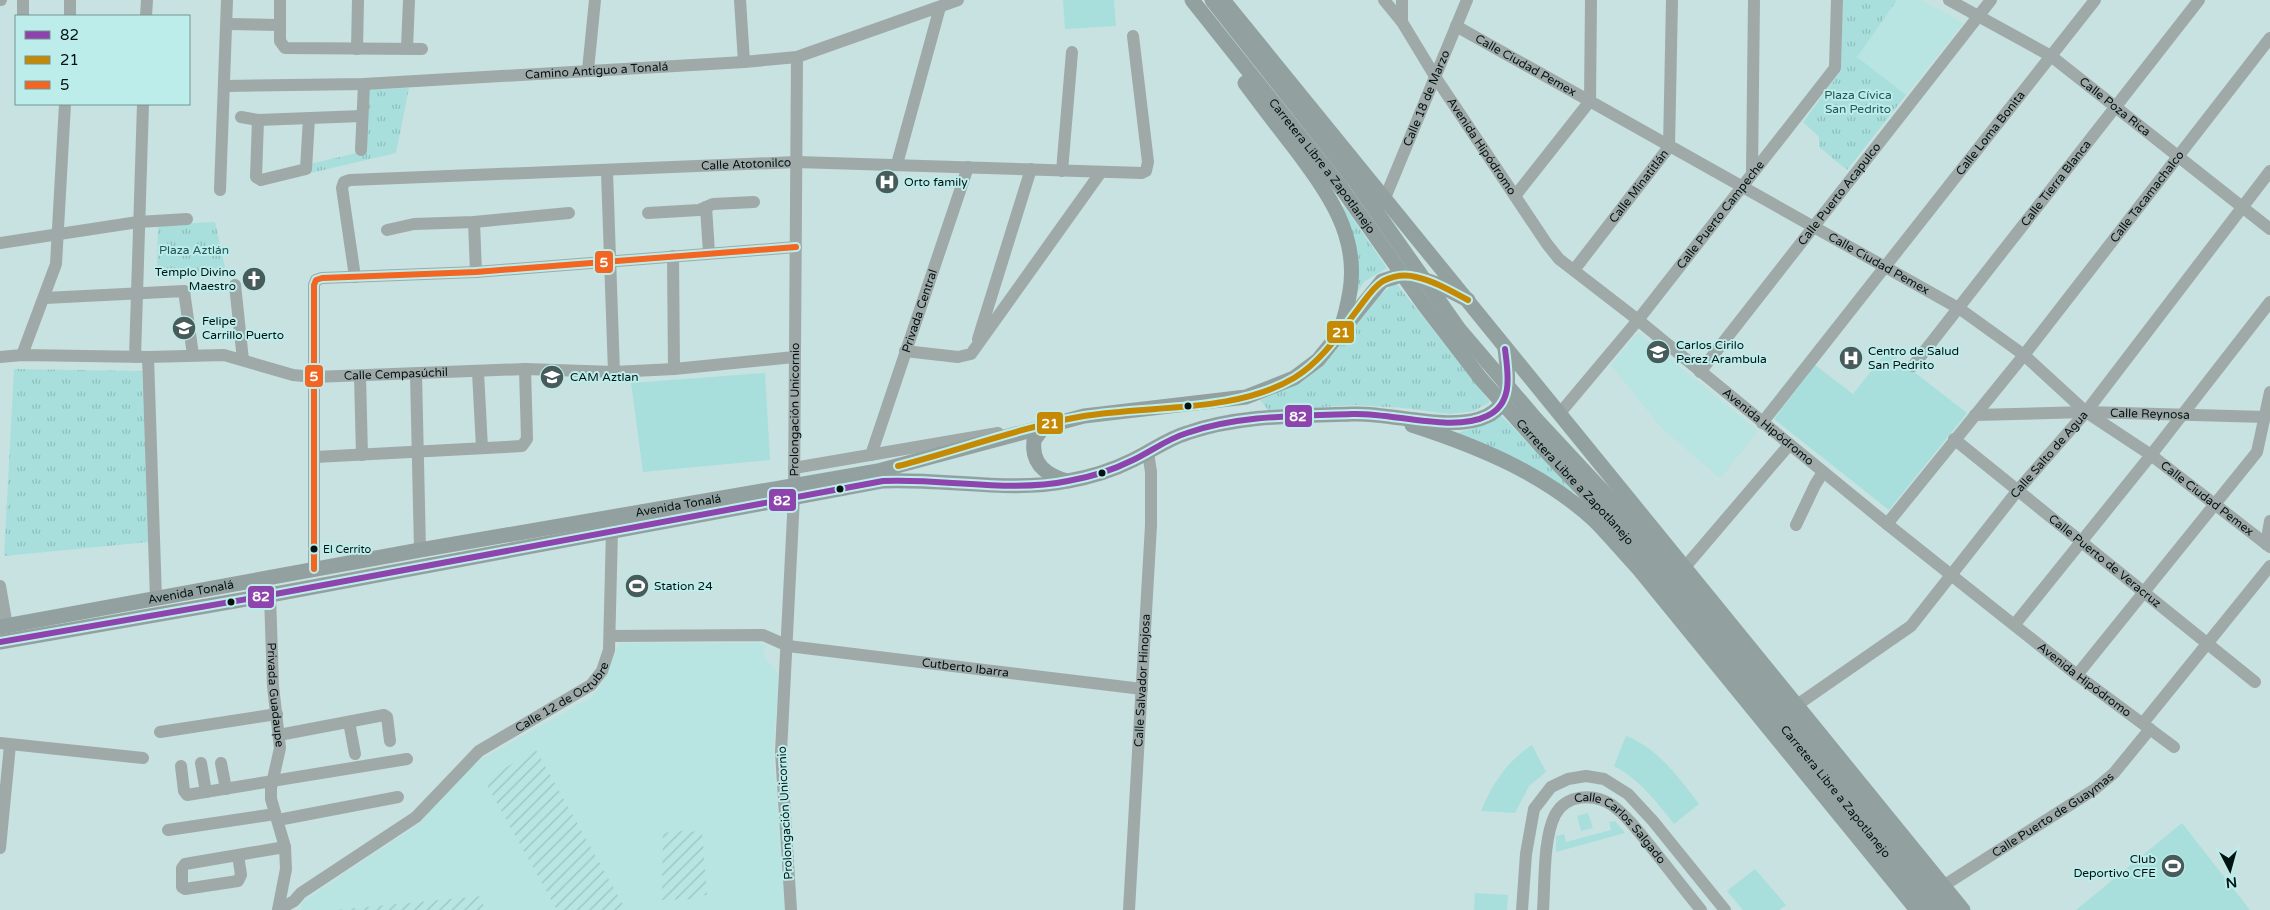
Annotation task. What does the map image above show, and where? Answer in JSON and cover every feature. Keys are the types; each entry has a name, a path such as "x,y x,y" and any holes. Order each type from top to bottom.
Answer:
{"main road":[{"path":"1182,0 1335,205 1346,232 1352,260 1347,304 1335,339"},
{"name":"Carretera Libre a Zapotlanejo","path":"1192,0 1342,189 1424,305 1481,379 1540,446 1613,522 1745,680 1932,910"},
{"name":"Carretera Libre a Zapotlanejo","path":"1212,0 1354,180 1459,329 1535,418 1640,531 1948,910"},
{"name":"Carretera Libre a Zapotlanejo","path":"1223,0 1963,910"},
{"name":"Avenida Tonalá","path":"0,642 270,595 612,530 878,471 1084,416 1246,397 1294,378 1318,360 1382,281 1398,276 1414,276 1447,289 1468,300"},
{"path":"1389,417 1457,422 1477,420 1488,416 1503,402 1506,395 1508,371 1505,349"},
{"name":"Avenida Tonalá","path":"3,626 420,550 794,491 899,480 1029,485 1068,482 1116,468 1165,441 1187,432 1239,421 1305,415 1367,413 1389,417"},
{"name":"Carretera Libre a Zapotlanejo","path":"1389,417 1491,454 1554,489 1594,520 1638,568 1917,910"},
{"path":"1039,427 1034,440 1035,458 1045,472 1068,482"},
{"path":"1745,680 1818,788"}],"street":[{"path":"23,0 23,15"},
{"path":"70,0 70,15"},
{"path":"146,15 147,0"},
{"path":"220,190 227,0"},
{"path":"280,0 280,40 285,48 422,49"},
{"path":"357,49 358,0"},
{"path":"407,48 409,0"},
{"path":"588,70 595,0"},
{"path":"740,0 744,62"},
{"name":"Camino Antiguo a Tonalá","path":"225,86 364,84 744,62 797,57 958,0"},
{"name":"Avenida Hipódromo","path":"1384,0 1402,22 1436,78 1559,259 1638,320 1887,524 2078,675 2174,747"},
{"path":"1402,0 1402,22"},
{"name":"Calle 18 de Marzo","path":"1385,198 1467,0"},
{"path":"1515,196 1590,101 1591,0"},
{"name":"Calle Minatitlán","path":"1574,270 1669,147 1672,0"},
{"path":"1752,173 1754,0"},
{"name":"Calle Puerto Campeche","path":"1560,413 1638,320 1835,68 1837,0"},
{"name":"Calle Poza Rica","path":"1949,0 2051,56 2270,229"},
{"name":"Calle Puerto Acapulco","path":"1700,372 1991,0"},
{"name":"Calle Loma Bonita","path":"1762,423 2095,0"},
{"name":"Calle Tierra Blanca","path":"1913,366 1960,309 2200,0"},
{"path":"897,164 940,6"},
{"path":"227,20 280,21"},
{"name":"Calle Ciudad Pemex","path":"1456,26 1960,309 2024,355 2086,412 2151,455 2268,546"},
{"name":"Calle Atotonilco","path":"355,277 342,188 344,182 607,172 797,162 1137,173 1146,171 1148,162 1133,36"},
{"name":"Calle Tacamachalco","path":"1887,524 2024,355 2270,38"},
{"path":"1062,171 1072,52"},
{"name":"Prolongación Unicornio","path":"792,910 781,752 788,646 794,491 797,57"},
{"path":"361,150 364,84"},
{"path":"22,355 45,298 56,264 65,105"},
{"path":"135,357 135,295 143,105"},
{"path":"241,117 258,120 362,116"},
{"path":"258,120 256,177 261,180 306,169 309,118"},
{"name":"Privada Central","path":"871,455 968,167"},
{"path":"974,351 1031,169"},
{"name":"Calle Salto de Agua","path":"1797,705 1911,626 2018,490 2086,412 2270,171"},
{"path":"607,172 614,372"},
{"path":"905,351 963,357 974,351 1101,172"},
{"path":"648,213 699,210 713,204 754,202"},
{"path":"706,207 709,253"},
{"path":"387,230 414,224 474,222 569,213"},
{"path":"0,243 138,222 187,219"},
{"path":"474,222 476,272"},
{"path":"314,569 314,285 316,280 322,278 476,272 796,247"},
{"path":"673,256 674,369"},
{"path":"235,285 243,360"},
{"path":"45,298 90,294 135,295 184,291 193,355"},
{"path":"2015,624 2151,455 2270,302"},
{"name":"Calle Cempasúchil","path":"0,357 22,355 148,357 224,355 293,375 314,377 525,369 614,372 674,369 794,357"},
{"path":"148,357 156,599"},
{"path":"315,457 525,444 527,438 525,369"},
{"path":"478,372 482,448"},
{"path":"416,374 420,550"},
{"path":"360,376 362,455"},
{"path":"2078,675 2257,452 2270,392"},
{"name":"Calle Reynosa","path":"1975,416 2086,412 2266,417"},
{"path":"794,468 1039,427"},
{"name":"Calle Puerto de Veracruz","path":"1954,439 2255,682"},
{"path":"1685,567 1789,445"},
{"name":"Calle Salvador Hinojosa","path":"1129,910 1151,525 1152,472 1148,452"},
{"path":"1796,526 1823,472"},
{"path":"2268,546 2270,521"},
{"name":"Calle 12 de Octubre","path":"276,908 291,895 301,892 416,817 479,751 591,685 602,671 609,650 611,636 612,530"},
{"name":"Calle Puerto de Guaymas","path":"1944,886 2095,789 2114,773 2207,643 2270,566"},
{"path":"0,586 3,626"},
{"name":"Privada Guadaupe","path":"270,595 273,686 280,748 271,799 285,847 286,869 276,908"},
{"name":"Cutberto Ibarra","path":"611,636 763,635 788,646 1142,690"},
{"path":"160,732 277,714"},
{"path":"279,735 386,716 390,741"},
{"path":"349,722 355,754"},
{"path":"0,848 5,744 143,758"},
{"path":"181,766 185,794 407,759"},
{"path":"201,762 206,792"},
{"path":"221,763 226,789"},
{"path":"1522,910 1526,854 1534,809 1552,787 1568,779 1586,776 1613,783 1628,794 1653,821 1724,910"},
{"path":"168,830 276,817 398,797"},
{"name":"Calle Carlos Salgado","path":"1543,910 1547,854 1553,821 1565,804 1576,798 1589,797 1607,802 1626,818 1701,910"},
{"path":"238,855 241,875 238,881 187,889 182,886 182,868 185,864 285,847"}],"shaded area":[{"path":"1897,0 1921,0 1963,23 1906,95 1857,57"},
{"path":"1638,333 1758,431 1720,478 1662,428 1611,365"},
{"path":"620,643 759,643 766,646 763,655 779,675 773,754 786,910 301,910 301,903 419,824 472,765 592,697 603,683"},
{"path":"536,750 626,910 557,910 484,780"},
{"path":"690,830 691,832 702,830 707,895 697,896 697,899 662,900 663,833"},
{"path":"482,896 484,910 334,910"}],"green space":[{"path":"1063,0 1114,0 1116,26 1065,29"},
{"name":"Plaza Cívica San Pedrito","path":"1843,0 1897,0 1857,57 1906,95 1847,170 1819,147 1819,137 1803,122 1841,71"},
{"path":"409,88 396,153 311,173 310,164 361,152 368,89"},
{"path":"1344,206 1387,268 1365,281 1355,295 1341,208"},
{"name":"Plaza Aztlán","path":"215,222 227,277 157,276 158,225"},
{"path":"1396,283 1490,402 1474,411 1449,414 1404,408 1356,405 1268,410 1260,400 1299,381 1325,362 1378,298"},
{"path":"1887,351 1967,413 1889,510 1774,419 1815,365 1853,394"},
{"path":"14,369 142,371 149,542 4,556"},
{"path":"765,373 770,460 643,472 631,383"},
{"path":"1501,415 1574,491 1570,495 1457,433 1490,423"},
{"path":"1626,736 1658,756 1699,804 1674,824 1640,784 1614,766"},
{"path":"1532,745 1546,772 1529,786 1515,813 1481,811 1490,791 1501,774"},
{"path":"1588,813 1593,828 1581,831 1577,816"},
{"path":"1615,821 1625,833 1556,852 1556,836 1564,834 1566,842 1611,830 1609,822"},
{"name":"Club Deportivo CFE","path":"2182,823 2250,910 2076,910"},
{"path":"1755,869 1786,905 1779,910 1743,910 1727,891"},
{"path":"1475,893 1508,895 1507,910 1474,910"}],"transit line":[{"name":"5","path":"314,569 314,285 316,280 322,278 476,272 796,247"},
{"name":"21","path":"898,466 1014,432 1084,416 1219,403 1271,389 1294,378 1313,364 1337,338 1373,290 1383,281 1391,278 1412,276 1423,279 1468,300"},
{"name":"82","path":"0,642 270,595 883,481 929,481 1024,486 1068,481 1118,467 1173,438 1227,423 1289,416 1352,414 1439,422 1457,423 1473,421 1487,416 1502,404 1508,378 1505,349"}],"place":[{"name":"Orto family","path":"887,182"},
{"name":"Templo Divino Maestro","path":"254,279"},
{"name":"Felipe Carrillo Puerto","path":"184,328"},
{"name":"Carlos Cirilo Perez Arambula","path":"1658,352"},
{"name":"Centro de Salud San Pedrito","path":"1851,358"},
{"name":"CAM Aztlan","path":"552,377"},
{"name":"El Cerrito","path":"314,549"},
{"name":"Station 24","path":"637,586"},
{"name":"Club Deportivo CFE","path":"2173,866"}]}
